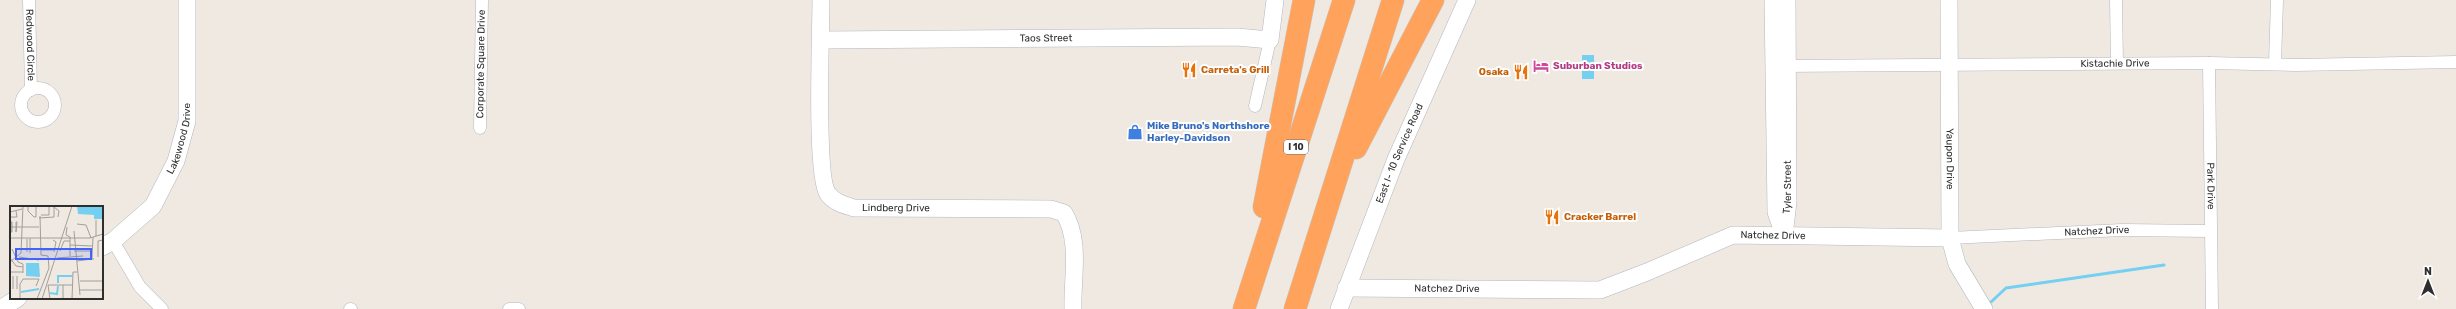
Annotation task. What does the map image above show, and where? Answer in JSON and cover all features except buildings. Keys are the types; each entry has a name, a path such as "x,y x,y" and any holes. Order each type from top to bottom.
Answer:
{"highway":[{"path":"1246,302 1304,0"},
{"name":"I 10","path":"1246,302 1344,0"},
{"path":"1296,309 1393,0"},
{"path":"1329,201 1433,0"}],"street":[{"name":"Redwood Circle","path":"29,0 31,90"},
{"name":"Lakewood Drive","path":"108,244 153,206 176,161 187,121 187,0"},
{"name":"Corporate Square Drive","path":"480,128 482,0"},
{"name":"Lindberg Drive","path":"821,0 821,151 823,182 828,194 838,203 854,208 1052,209 1064,213 1071,224 1074,240 1073,309"},
{"path":"1255,106 1270,40 1275,0"},
{"name":"East I- 10 Service Road","path":"1339,309 1409,130 1467,0"},
{"name":"Tyler Street","path":"1773,0 1780,66"},
{"name":"Tyler Street","path":"1784,235 1776,212 1780,66 1787,0"},
{"name":"Yaupon Drive","path":"1950,0 1950,238 1957,264 1984,309"},
{"path":"2116,0 2117,63"},
{"path":"2275,63 2277,0"},
{"name":"Taos Street","path":"821,40 1237,37 1270,40"},
{"name":"Kistachie Drive","path":"1780,66 2117,63 2275,63 2296,66 2456,62"},
{"name":"Park Drive","path":"2209,63 2212,309"},
{"name":"Natchez Drive","path":"1346,288 1600,290 1734,235 1784,235 1853,238 1950,238 2122,230 2210,231"},
{"path":"108,244 140,287 162,309"},
{"path":"0,309 16,299"},
{"path":"508,309 519,309"}],"water":[{"path":"1582,55 1594,55 1594,79 1582,79"}],"waterway":[{"path":"1991,302 2006,288 2164,265"}],"place":[{"name":"Suburban Studios","path":"1541,66"},
{"name":"Carreta's Grill","path":"1189,70"},
{"name":"Osaka","path":"1521,72"},
{"name":"Mike Bruno's Northshore Harley-Davidson","path":"1135,132"},
{"name":"Cracker Barrel","path":"1552,217"}]}
